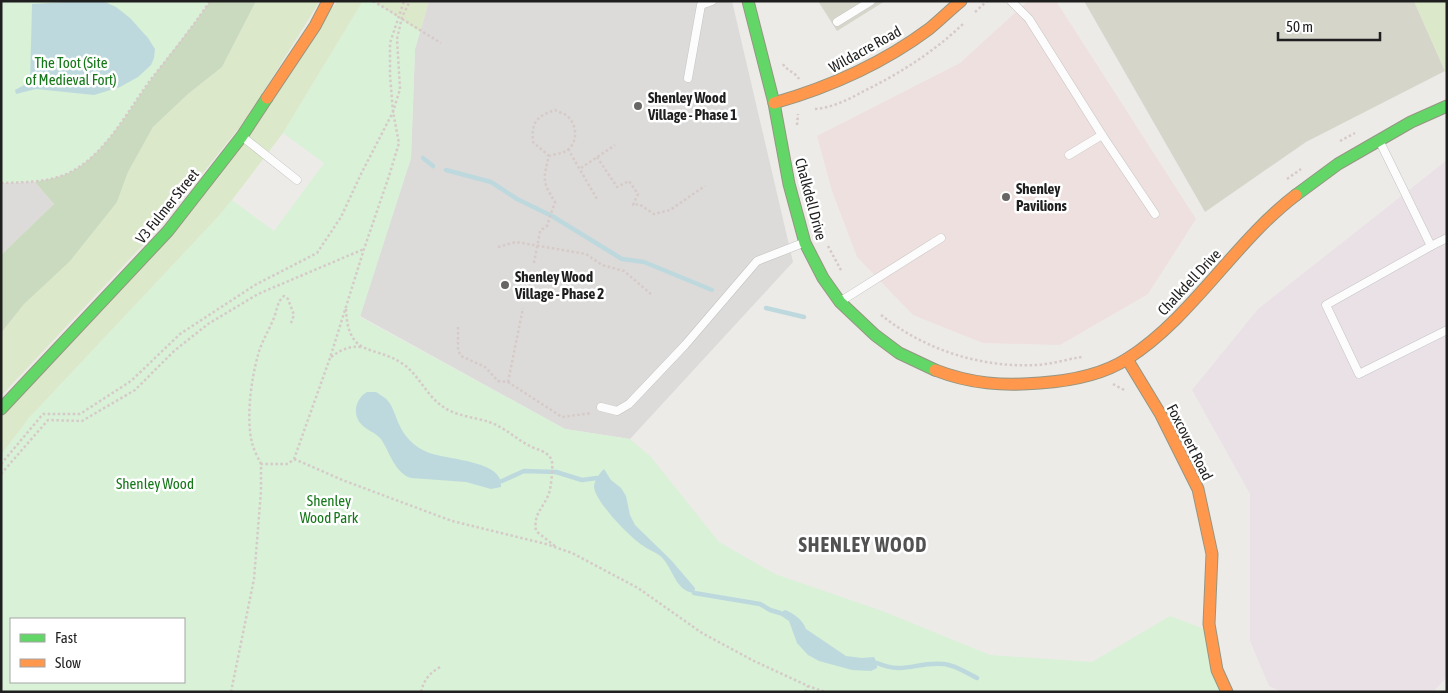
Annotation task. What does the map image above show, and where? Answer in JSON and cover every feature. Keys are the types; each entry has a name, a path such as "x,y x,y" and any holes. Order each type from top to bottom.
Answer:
{"street":[{"name":"V3 Fulmer Street","path":"1,409 168,231 242,136 315,26 328,1"},
{"name":"Chalkdell Drive","path":"748,1 774,103 788,184 805,243 823,278 840,302 875,335 899,353 937,371 972,382 1019,385 1058,382 1102,371 1127,359 1174,322 1227,262 1281,207 1338,164 1411,122 1447,106"},
{"name":"Wildacre Road","path":"774,103 804,95 836,83 892,53 929,29 961,1"},
{"name":"Foxcovert Road","path":"1127,359 1161,415 1198,489 1212,554 1209,624 1217,670 1227,692"}],"lane":[{"path":"688,78 701,5 712,1"},
{"path":"837,22 871,1"},
{"path":"1011,1 1029,20 1154,214"},
{"path":"1069,155 1102,135"},
{"path":"242,136 297,180"},
{"path":"1380,140 1430,246"},
{"path":"840,302 941,238"},
{"path":"1447,238 1326,305 1359,374 1447,330"},
{"path":"601,407 617,411 629,404 685,345 757,261 805,243"}],"path":[{"path":"1,183 36,182 56,178 79,167 100,148 127,115 210,1"},
{"path":"373,1 441,43"},
{"path":"262,464 288,464 294,459 330,358 364,249 390,176 399,143 393,112 390,43 404,1"},
{"path":"1,464 43,414 80,414 131,381 180,334 255,285 317,253 341,217 393,112 400,89 397,39 402,19 410,1"},
{"path":"779,57 786,68 797,75 804,86 805,101 796,116 797,131"},
{"path":"555,110 566,115 574,125 576,134 574,143 568,149 549,156 533,142 532,134 534,122 542,115 555,110"},
{"path":"581,168 615,145"},
{"path":"568,149 581,168 597,198"},
{"path":"534,263 540,231 547,226 555,202 545,186 544,178 549,156"},
{"path":"597,157 617,187 629,181 638,194 633,205 639,204 654,214 670,210 704,186"},
{"path":"825,241 842,272 856,292"},
{"path":"498,247 516,242 586,254 602,265 624,271 651,294"},
{"path":"1,474 48,420 82,421 135,390 174,351 208,324 258,294 364,249"},
{"path":"231,692 254,579 261,491 262,464 252,444 250,424 251,391 257,356 266,332 274,319 280,299 284,296 288,298 294,315 291,323"},
{"path":"346,305 349,328 356,341 363,348"},
{"path":"508,382 523,308"},
{"path":"876,310 914,338 961,357 1001,365 1039,365 1084,356"},
{"path":"458,327 458,350 461,356 485,367 498,381 508,382 562,417 597,413 601,407"},
{"path":"330,358 340,350 351,346 363,348 404,364 418,378 432,398 443,407 490,422 510,432 527,445 542,451 549,457 552,463 550,492 536,516 536,531 557,548"},
{"path":"1102,371 1108,382 1126,391"},
{"path":"294,459 452,521 572,553 638,588 702,633 754,661 825,692"},
{"path":"421,692 423,684 430,674 440,667"},
{"path":"805,692 808,686"}],"shaded area":[{"path":"429,1 732,1 793,262 630,439 565,429 360,316 411,158 415,49"},
{"path":"818,1 885,1 837,31"},
{"name":"Shenley Pavilions","path":"1028,1 1056,1 1196,219 1148,294 1060,345 983,343 913,315 857,257 832,191 817,136 960,63"},
{"path":"1084,1 1414,1 1445,71 1306,142 1205,212"},
{"path":"1447,160 1447,677 1433,692 1282,692 1269,686 1250,641 1250,494 1192,390 1258,309"},
{"path":"35,182 54,204 1,255 1,183"}],"green space":[{"name":"The Toot (Site of Medieval Fort)","path":"1,1 210,1 110,138 90,159 70,172 51,179 1,183"},
{"path":"210,1 256,1 222,67 188,94 153,127 128,172 117,202 70,261 24,304 1,333 1,255 54,204 35,182 69,173 90,159 100,149"},
{"path":"256,1 320,1 247,118 157,230 1,396 1,333 24,304 117,202 128,172 153,127 188,94 222,67"},
{"path":"338,1 363,1 283,133 217,218 29,418 1,455 1,409 168,231 315,26"},
{"name":"Shenley Wood Park","path":"363,1 373,1 420,32 415,49 411,158 360,317 565,429 630,439 651,457 719,542 775,574 885,612 990,655 1092,662 1170,616 1207,630 1223,692 1,692 1,455 29,418 232,200 274,231 324,163 283,133"},
{"path":"373,1 429,1 420,32"},
{"path":"1414,1 1447,1 1447,75 1445,71"}],"water":[{"path":"81,1 105,2 116,7 130,18 155,49 151,65 138,77 120,87 94,95 36,89 16,94 15,90 30,82 32,4"},
{"path":"367,392 376,392 390,403 403,431 409,440 418,447 436,455 484,466 494,471 500,478 501,487 491,489 466,482 411,478 405,475 393,462 381,439 364,427 357,417 356,407 360,399"},
{"path":"604,469 611,480 621,488 626,496 630,515 635,525 671,560 695,588 694,593 682,588 664,559 636,541 606,509 594,486 599,474"},
{"path":"785,610 797,617 806,629 846,656 874,657 877,668 871,671 852,670 819,661 808,655 797,643 789,621 780,615"}],"waterway":[{"path":"423,158 433,166"},
{"path":"446,170 491,182 517,199 550,215"},
{"path":"552,216 622,259 644,262 712,290"},
{"path":"766,308 804,317"},
{"path":"502,481 524,471 556,472 582,480 597,478"},
{"path":"694,593 760,604 780,613"},
{"path":"877,663 895,668 944,664 977,678"}],"traffic: fast":[{"path":"748,1 774,103 789,184 805,243 823,278 840,302 875,335 899,353 935,370"},
{"path":"1,409 168,231 242,136 267,98"},
{"path":"1296,195 1338,164 1411,122 1447,106"}],"traffic: slow":[{"path":"267,98 315,26 328,1"},
{"path":"774,103 815,90 874,64 929,29 961,1"},
{"path":"935,370 974,381 1026,384 1074,379 1117,365 1151,342 1173,322 1253,235 1296,195"},
{"path":"1127,359 1161,415 1198,489 1212,554 1209,624 1217,670 1227,692"}],"place":[{"name":"Shenley Wood Village - Phase 1","path":"638,106"},
{"name":"Shenley Pavilions","path":"1006,197"},
{"name":"Shenley Wood Village - Phase 2","path":"505,285"}],"district":[{"name":"SHENLEY WOOD","path":"863,544"}],"park label":[{"name":"Shenley Wood","path":"155,483"}]}
